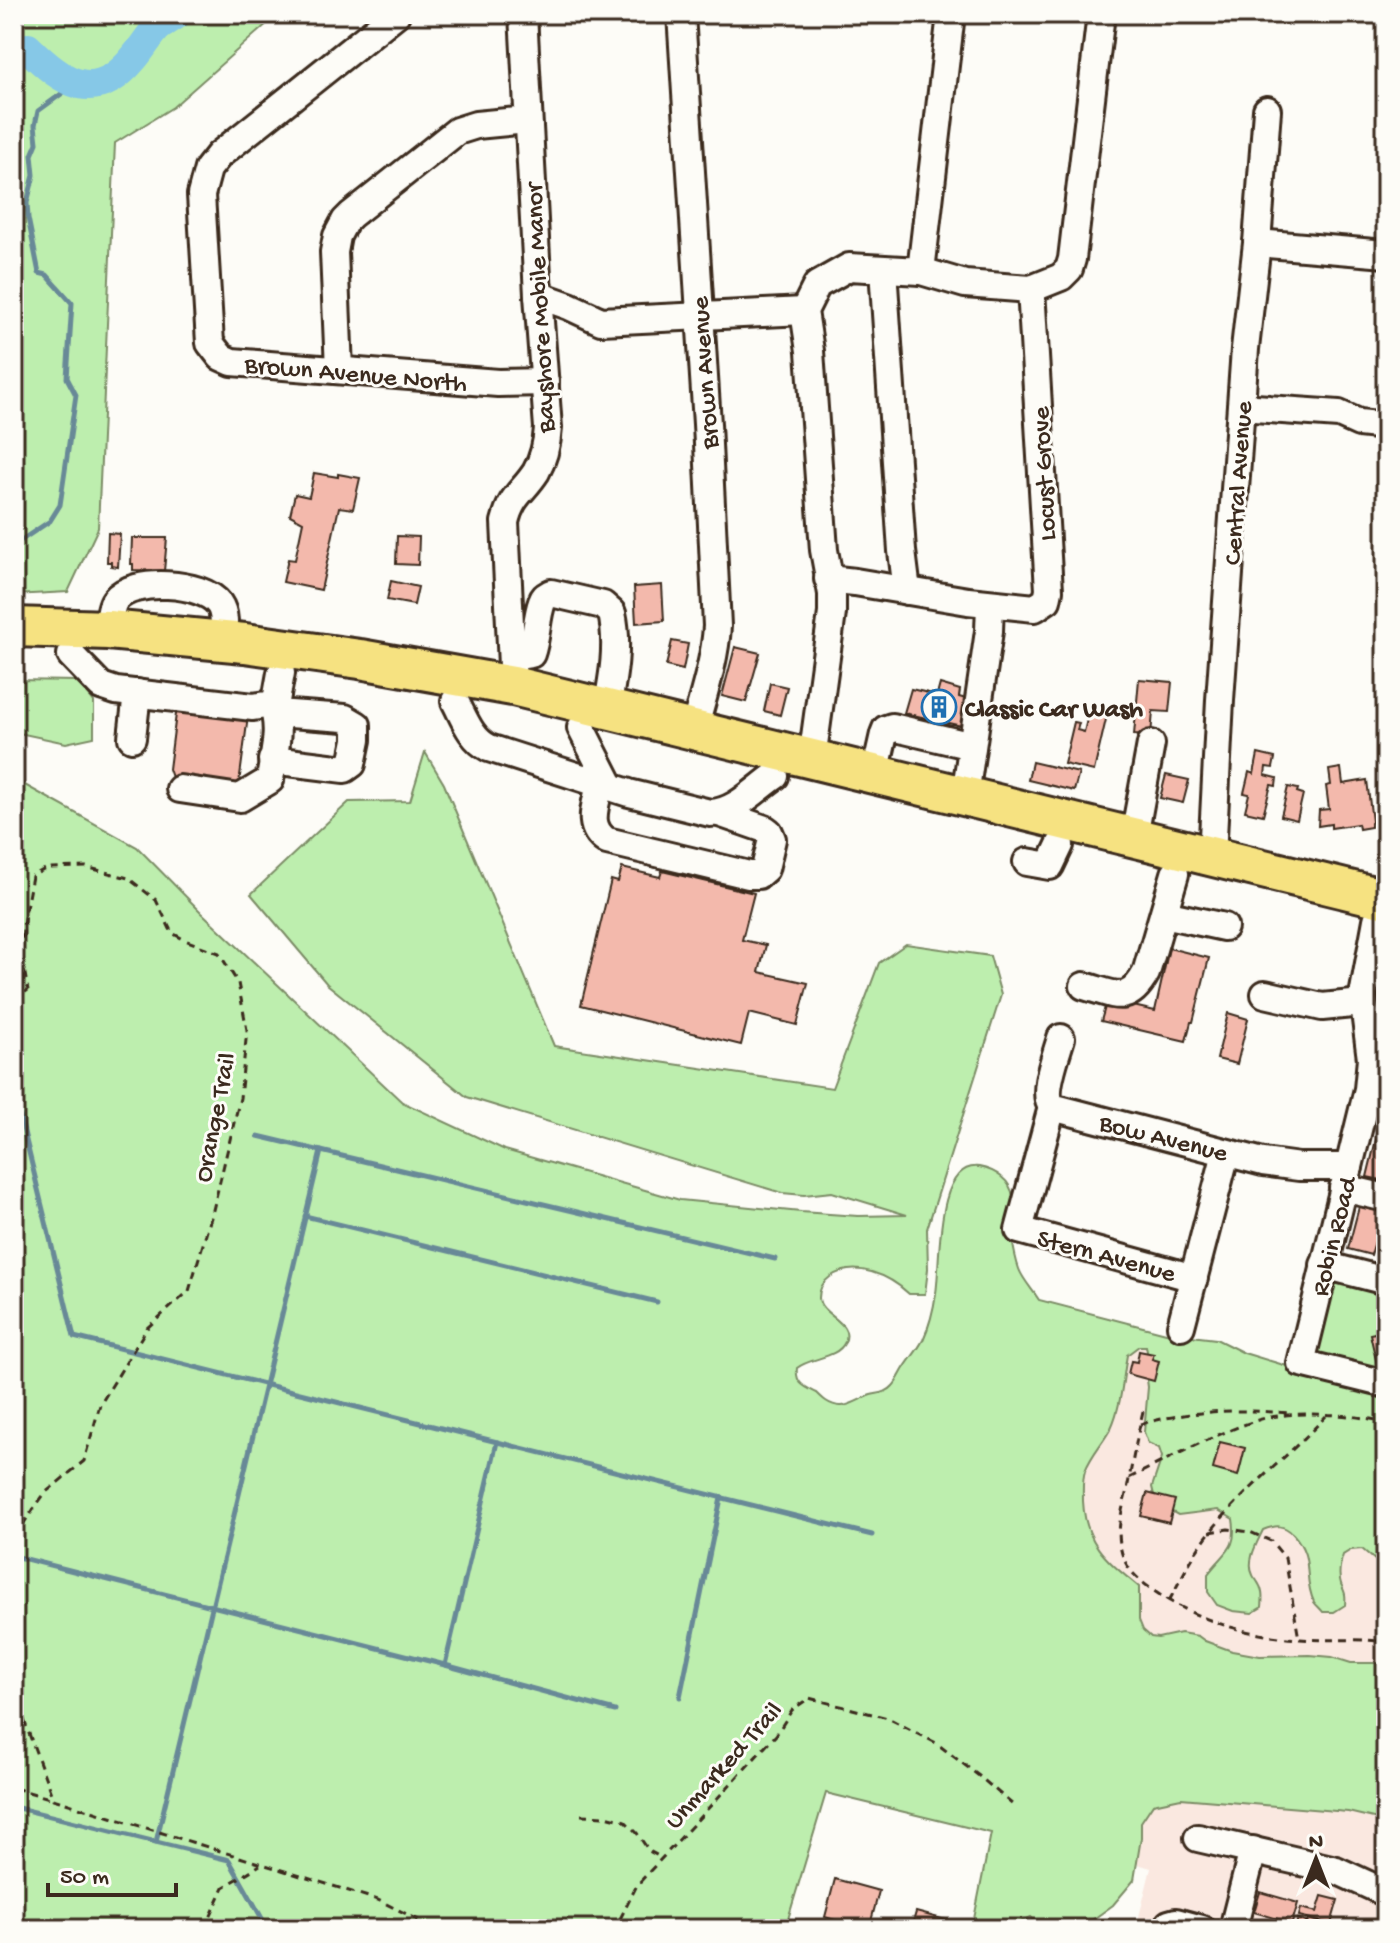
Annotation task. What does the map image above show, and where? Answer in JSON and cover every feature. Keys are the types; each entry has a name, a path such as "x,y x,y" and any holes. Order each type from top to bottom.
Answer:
{"highway":[{"path":"14,627 108,630 360,659 513,672 594,719 775,776 1043,854 1175,874 1383,914"},
{"path":"14,652 121,657 276,697 360,684 455,701 694,730 1212,857 1383,914"}],"street":[{"name":"Brown Avenue North","path":"396,14 219,155 208,169 201,195 210,343 221,357 232,362 498,383 545,382"},
{"name":"Bayshore Mobile Manor","path":"513,672 505,522 515,496 535,472 547,445 548,428 523,14"},
{"name":"Brown Avenue","path":"681,14 717,626 717,640 694,730"},
{"path":"921,271 951,14"},
{"path":"812,759 832,594 824,550 810,351 804,311 817,285 849,267 921,271 965,284 1031,289 1061,277 1069,269 1101,14"},
{"name":"Central Avenue","path":"1212,857 1245,349 1267,110"},
{"path":"339,370 334,252 337,236 345,221 457,131 476,125 528,120"},
{"path":"1257,243 1386,254"},
{"path":"883,269 907,591"},
{"name":"Locust Grove","path":"828,579 990,604 1035,608 1047,600 1049,590 1031,289"},
{"path":"538,295 601,321 804,311"},
{"path":"1241,407 1339,414 1359,423 1386,426"},
{"path":"108,630 114,601 127,591 144,586 180,586 204,592 219,604 224,618 223,641"},
{"path":"455,701 480,744 606,786 719,813 765,829 772,839 765,869 758,875 749,875 607,841 594,829 595,811 606,786 594,719 614,669 616,641 612,613 603,605 551,593 546,596 531,654 513,672"},
{"path":"965,796 989,631 990,604"},
{"path":"71,655 101,686 116,691 253,707 276,697 345,718 357,725 352,764 345,769 272,760"},
{"path":"132,738 137,693"},
{"path":"180,789 240,798 270,780 276,734 276,697"},
{"path":"875,774 884,734 886,729 892,727 972,746"},
{"path":"1134,837 1151,744"},
{"path":"719,813 775,776"},
{"path":"1084,986 1116,995 1129,994 1138,987 1146,973 1175,874"},
{"path":"1164,914 1224,927"},
{"name":"Robin Road","path":"1383,914 1363,986 1370,1074 1301,1363 1386,1384"},
{"path":"1265,994 1313,1006 1363,1003"},
{"path":"1052,1107 1047,1100 1047,1090 1061,1038"},
{"name":"Bow Avenue","path":"1052,1107 1226,1153 1346,1177 1386,1198"},
{"name":"Stern Avenue","path":"1052,1107 1019,1230 1194,1278"},
{"path":"1181,1326 1226,1153"},
{"path":"1324,1265 1386,1281"},
{"path":"1198,1838 1336,1870 1386,1893"},
{"path":"1233,1929 1253,1850"},
{"path":"1166,1929 1176,1922 1202,1929"}],"path":[{"path":"14,26 27,14"},
{"name":"Orange Trail","path":"14,1001 28,990 21,953 32,876 47,868 86,867 128,878 156,900 172,933 219,953 238,983 247,1030 240,1098 212,1214 189,1291 147,1328 100,1405 84,1461 45,1493 14,1537"},
{"path":"1140,1424 1223,1410 1326,1415 1386,1422"},
{"path":"1143,1411 1120,1519 1119,1541 1122,1555 1139,1581 1169,1601 1241,1631 1299,1639 1386,1642"},
{"path":"1129,1478 1235,1428 1260,1419 1298,1413"},
{"path":"1169,1601 1210,1532 1326,1415"},
{"path":"1210,1532 1228,1529 1250,1532 1271,1541 1285,1558 1299,1639"},
{"path":"14,1679 16,1698 53,1799"},
{"name":"Unmarked Trail","path":"610,1929 621,1917 637,1885 776,1735 792,1710 809,1698 888,1718 936,1743 1013,1805"},
{"path":"14,1788 378,1900 437,1929"},
{"path":"581,1815 625,1821 649,1851 662,1858"},
{"path":"205,1929 224,1887 261,1864"}],"shaded area":[{"path":"1119,1334 1386,1402 1386,1798 1052,1601"},
{"path":"1149,1746 1386,1804 1386,1929 1136,1929 1151,1868 1120,1859"}],"green space":[{"path":"14,14 278,14 173,107 115,143 98,528 68,592 14,595"},
{"path":"14,680 78,681 94,702 94,737 66,743 14,732"},
{"path":"425,752 444,784 554,1046 832,1088 879,963 906,944 990,956 1001,995 927,1229 925,1294 909,1294 882,1276 861,1270 840,1272 825,1281 819,1298 825,1310 845,1329 845,1342 836,1352 797,1368 797,1373 802,1384 826,1401 844,1406 886,1391 896,1383 923,1340 931,1317 947,1197 954,1181 964,1170 979,1167 1001,1177 1012,1191 1010,1228 1016,1260 1023,1277 1039,1300 1166,1333 1216,1339 1244,1353 1287,1366 1386,1387 1386,1563 1375,1560 1362,1549 1343,1555 1340,1577 1345,1605 1334,1612 1323,1612 1314,1602 1304,1551 1293,1534 1279,1526 1263,1530 1252,1558 1251,1570 1261,1590 1262,1607 1252,1613 1217,1605 1208,1592 1208,1574 1232,1544 1233,1519 1218,1510 1178,1515 1156,1503 1152,1487 1162,1457 1159,1448 1148,1443 1144,1432 1148,1387 1146,1346 1139,1346 1127,1355 1114,1420 1084,1474 1083,1501 1093,1541 1108,1560 1139,1587 1139,1620 1143,1630 1151,1637 1181,1633 1198,1636 1232,1651 1260,1656 1310,1655 1351,1663 1386,1663 1386,1821 1348,1812 1181,1798 1153,1804 1141,1822 1134,1880 1113,1905 1081,1928 1043,1929 1031,1917 1005,1929 973,1924 991,1833 826,1793 785,1929 14,1929 14,779 137,847 202,913 402,1102 505,1150 680,1200 858,1216 907,1215 832,1192 804,1195 782,1193 467,1097 327,984 251,894 349,802 410,801"},
{"path":"1333,1280 1386,1292 1386,1376 1314,1355"}],"building":[{"path":"314,473 360,478 353,509 339,507 321,590 283,582 288,559 295,560 303,522 290,515 295,494 309,497"},
{"path":"108,533 120,534 118,567 107,562"},
{"path":"397,536 419,537 418,565 396,564"},
{"path":"132,538 167,538 164,571 133,570"},
{"path":"391,581 418,587 414,605 387,600"},
{"path":"662,585 664,621 636,623 634,587"},
{"path":"672,641 688,644 683,670 666,666"},
{"path":"735,647 760,653 746,702 722,696"},
{"path":"1139,679 1172,682 1169,712 1153,711 1151,736 1134,735"},
{"path":"770,683 787,687 780,715 764,711"},
{"name":"Classic Car Wash","path":"940,684 960,690 959,697 973,701 966,727 904,713 911,689 937,695"},
{"path":"177,706 248,716 238,791 174,783 169,769"},
{"path":"1089,711 1107,715 1094,771 1064,764 1074,722 1079,723 1077,730 1084,732"},
{"path":"1258,754 1275,758 1273,768 1266,767 1265,775 1277,778 1276,786 1271,785 1263,815 1245,811 1249,794 1244,793 1249,772 1254,774"},
{"path":"1032,762 1079,773 1074,791 1028,780"},
{"path":"1341,768 1343,784 1367,780 1371,827 1359,829 1358,824 1331,828 1331,824 1318,826 1319,810 1329,809 1326,786 1331,785 1329,770"},
{"path":"1166,775 1189,780 1183,803 1160,798"},
{"path":"1288,787 1298,789 1297,792 1303,794 1297,820 1281,816"},
{"path":"622,868 660,877 662,871 754,893 742,940 766,945 759,972 808,983 797,1025 749,1013 741,1045 581,1005 611,880 618,882"},
{"path":"1169,948 1209,958 1186,1041 1101,1021 1107,1000 1155,1011"},
{"path":"1228,1013 1248,1019 1237,1064 1217,1059"},
{"path":"1380,1123 1386,1124 1386,1181 1367,1177"},
{"path":"1360,1203 1384,1210 1371,1255 1348,1249"},
{"path":"1380,1295 1386,1295 1386,1334 1382,1334"},
{"path":"1380,1332 1386,1372 1379,1373 1370,1334"},
{"path":"1139,1351 1154,1354 1152,1359 1159,1361 1154,1381 1128,1374 1131,1361 1137,1362"},
{"path":"1220,1442 1245,1448 1238,1476 1213,1469"},
{"path":"1147,1493 1175,1500 1169,1523 1141,1516"},
{"path":"835,1879 879,1891 869,1929 847,1927 848,1924 825,1917"},
{"path":"1260,1892 1298,1903 1292,1923 1254,1912"},
{"path":"1322,1896 1338,1900 1331,1924 1299,1916 1301,1908 1317,1912"},
{"path":"916,1912 957,1923 956,1929 911,1929"},
{"path":"1298,1919 1307,1925 1308,1919 1333,1926 1332,1929 1294,1929"}],"waterway":[{"path":"28,48 67,79 92,85 105,82 119,73 156,29 177,14"},
{"path":"14,545 50,521 60,505 76,395 67,378 72,303 47,275 39,273 27,203 34,175 32,155 37,143 35,125 38,111 75,84"},
{"path":"14,1091 74,1337 872,1535"},
{"path":"258,1136 775,1259"},
{"path":"156,1842 321,1151"},
{"path":"305,1216 657,1302"},
{"path":"445,1665 497,1442"},
{"path":"680,1697 721,1498"},
{"path":"14,1556 615,1711"},
{"path":"14,1807 229,1860 268,1929"}],"place":[{"name":"Classic Car Wash","path":"939,707"}]}
